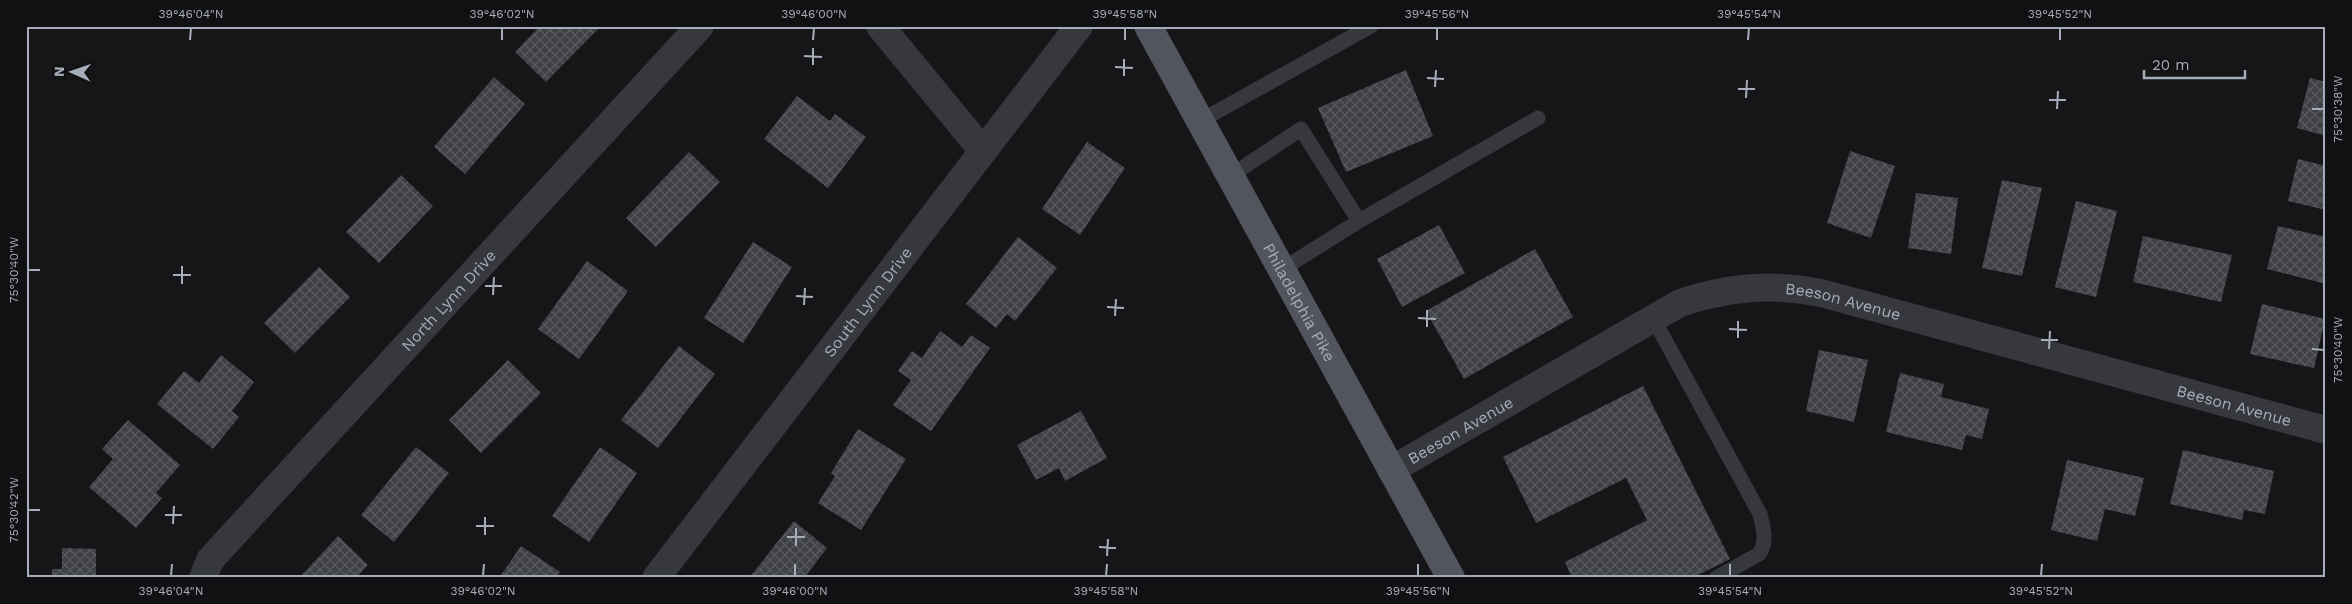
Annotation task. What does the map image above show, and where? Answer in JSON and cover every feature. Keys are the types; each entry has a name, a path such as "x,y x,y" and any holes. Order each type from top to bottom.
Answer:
{"main road":[{"name":"Philadelphia Pike","path":"1148,26 1451,578"}],"street":[{"name":"North Lynn Drive","path":"203,578 210,560 700,26"},
{"path":"880,26 983,150"},
{"name":"South Lynn Drive","path":"656,578 1079,26"},
{"name":"Beeson Avenue","path":"1391,470 1680,303 1709,293 1768,287 1796,288 1821,293 2326,430"}],"lane":[{"path":"1200,121 1371,26"},
{"path":"1281,270 1359,221 1538,118"},
{"path":"1230,176 1302,129 1359,221"},
{"path":"1653,318 1760,514 1764,548 1759,554 1716,578"}],"building":[{"path":"540,26 601,26 546,82 515,52"},
{"path":"1406,70 1433,136 1346,172 1318,108"},
{"path":"494,77 525,104 465,174 434,147"},
{"path":"2310,78 2326,82 2326,136 2297,128"},
{"path":"797,96 830,121 835,114 866,137 828,188 764,139"},
{"path":"1087,142 1125,168 1080,235 1042,209"},
{"path":"1850,151 1895,166 1871,238 1827,223"},
{"path":"689,152 720,182 656,247 626,218"},
{"path":"2298,159 2326,166 2326,210 2288,201"},
{"path":"401,175 433,206 379,263 346,232"},
{"path":"2002,180 2042,188 2022,276 1982,268"},
{"path":"1916,193 1958,198 1951,254 1908,248"},
{"path":"2076,201 2117,211 2096,297 2055,287"},
{"path":"1439,225 1465,273 1402,307 1377,259"},
{"path":"2278,226 2326,237 2326,284 2267,269"},
{"path":"2143,236 2232,255 2221,302 2133,282"},
{"path":"1018,237 1057,268 1015,321 1007,314 996,328 966,304"},
{"path":"753,242 792,267 743,343 704,318"},
{"path":"1535,249 1573,317 1464,379 1426,311"},
{"path":"587,261 628,291 579,359 538,329"},
{"path":"319,267 350,297 295,353 264,323"},
{"path":"2262,304 2325,319 2314,368 2250,354"},
{"path":"940,331 962,347 971,335 990,348 931,431 893,405 911,380 898,371 912,351 922,358"},
{"path":"679,346 715,374 658,448 621,420"},
{"path":"1819,350 1868,360 1854,422 1806,411"},
{"path":"221,355 254,382 232,411 239,417 213,449 157,404 184,371 199,383"},
{"path":"508,360 541,393 481,453 449,420"},
{"path":"1900,373 1944,384 1941,397 1989,409 1982,439 1966,435 1962,450 1886,432"},
{"path":"1643,386 1730,559 1692,578 1572,578 1565,562 1647,520 1626,478 1536,523 1503,457"},
{"path":"1081,411 1107,458 1065,481 1059,468 1036,480 1017,445"},
{"path":"128,420 180,465 156,493 162,498 136,528 89,487 113,459 102,449"},
{"path":"858,429 906,459 861,530 818,503 835,476 831,473"},
{"path":"416,447 449,473 394,542 361,515"},
{"path":"600,447 637,473 589,542 552,516"},
{"path":"2183,450 2274,471 2265,514 2244,510 2242,520 2170,504"},
{"path":"2067,460 2144,478 2135,516 2105,509 2097,541 2051,530"},
{"path":"794,521 827,548 804,578 749,578"},
{"path":"338,536 368,565 356,578 299,578"},
{"path":"521,546 560,572 556,578 499,578"},
{"path":"62,548 96,549 96,578 52,578 52,569 62,569"}]}
